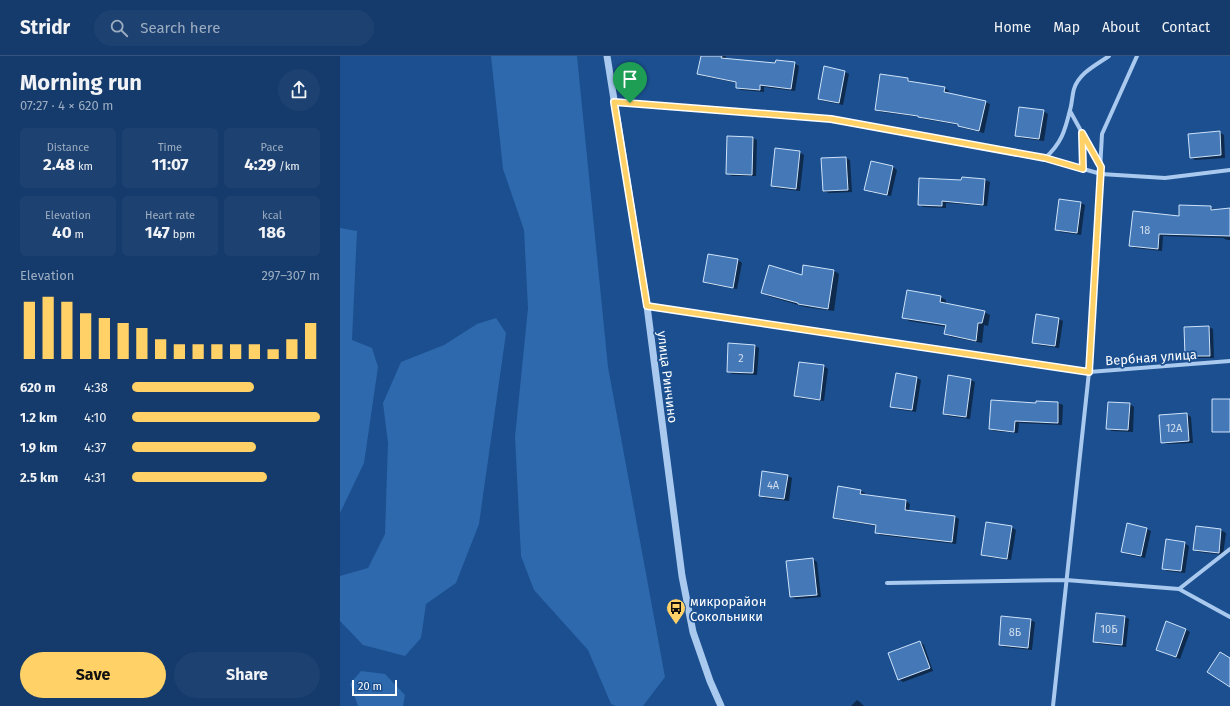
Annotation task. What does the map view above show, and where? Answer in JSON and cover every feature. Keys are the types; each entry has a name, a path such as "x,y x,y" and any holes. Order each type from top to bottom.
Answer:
{"street":[{"name":"улица Ринчино","path":"607,56 647,306 682,576 693,632 710,681 721,706"},
{"path":"1045,158 1053,152 1061,140 1070,111 1074,88 1085,72 1109,56"},
{"path":"1052,706 1089,372 1102,134 1137,56"},
{"path":"614,102 831,119 1045,158 1101,174 1165,178 1230,170"},
{"path":"1070,111 1101,167"},
{"path":"1082,133 1083,169"},
{"name":"Вербная улица","path":"647,306 1089,372 1230,361"},
{"path":"1179,589 1230,549"},
{"path":"887,583 1066,580 1179,589 1230,617"}],"shaded area":[{"path":"491,56 577,56 608,367 665,677 643,706 616,706 611,704 588,650 534,590 521,556 515,437 528,308 524,230 503,169"},
{"path":"340,228 357,231 352,340 372,348 378,367 364,463 340,513"},
{"path":"496,318 506,333 479,524 456,583 426,604 421,638 405,656 363,645 340,621 340,576 368,568 385,534 388,443 383,403 401,362 444,345 477,324"},
{"path":"361,671 385,674 405,695 403,706 358,706 350,684"}],"building":[{"path":"701,56 722,56 721,58 775,63 776,60 795,62 791,89 760,85 760,90 736,88 736,82 697,74"},
{"path":"824,66 845,71 839,103 818,99"},
{"path":"880,74 908,78 908,81 945,87 944,92 986,101 979,131 958,126 958,124 918,116 875,110"},
{"path":"1019,107 1044,110 1039,139 1015,136"},
{"path":"1220,131 1221,155 1190,158 1188,134"},
{"path":"727,136 753,137 752,175 726,174"},
{"path":"775,148 800,151 796,189 771,186"},
{"path":"846,157 848,190 823,191 821,158"},
{"path":"871,161 893,166 887,195 864,190"},
{"path":"962,177 985,179 983,205 942,201 942,206 918,205 919,178 961,180"},
{"path":"1059,199 1081,202 1077,233 1055,230"},
{"path":"1179,205 1211,206 1211,210 1230,208 1230,236 1159,234 1158,249 1129,246 1133,211 1179,216"},
{"path":"708,254 738,259 733,288 703,282"},
{"path":"769,265 802,275 803,265 834,270 828,309 798,304 761,293"},
{"path":"907,290 941,296 940,302 985,311 982,323 978,323 976,341 944,334 946,325 902,318"},
{"path":"1036,314 1059,318 1055,346 1032,343"},
{"path":"1209,326 1210,356 1185,356 1184,327"},
{"path":"728,343 755,345 753,373 727,372"},
{"path":"799,362 824,365 820,400 794,396"},
{"path":"896,373 917,377 912,410 890,407"},
{"path":"948,375 971,379 966,417 943,414"},
{"path":"1212,399 1230,399 1230,432 1212,432"},
{"path":"991,400 1036,403 1036,401 1058,402 1058,423 1015,421 1014,432 989,429"},
{"path":"1108,402 1130,403 1128,430 1106,429"},
{"path":"1187,413 1189,441 1161,443 1159,415"},
{"path":"762,471 788,475 784,499 759,496"},
{"path":"838,486 861,490 860,494 906,500 905,510 955,516 952,542 875,533 876,525 833,518"},
{"path":"986,522 1012,526 1007,559 981,555"},
{"path":"1127,523 1147,528 1141,556 1121,552"},
{"path":"1196,526 1221,529 1219,553 1193,550"},
{"path":"1166,539 1185,542 1181,571 1162,569"},
{"path":"813,558 817,595 790,597 786,561"},
{"path":"1096,613 1125,616 1122,645 1093,642"},
{"path":"1001,616 1031,619 1028,648 999,645"},
{"path":"1166,621 1186,629 1176,657 1156,650"},
{"path":"920,641 930,668 898,680 888,653"},
{"path":"1220,652 1230,658 1230,687 1207,672"}],"place":[{"name":"микрорайон Сокольники","path":"676,625"}],"route":[{"path":"614,102 630,103 831,119 1045,158 1083,169 1082,133 1101,167 1089,372 647,306 614,102"}]}
